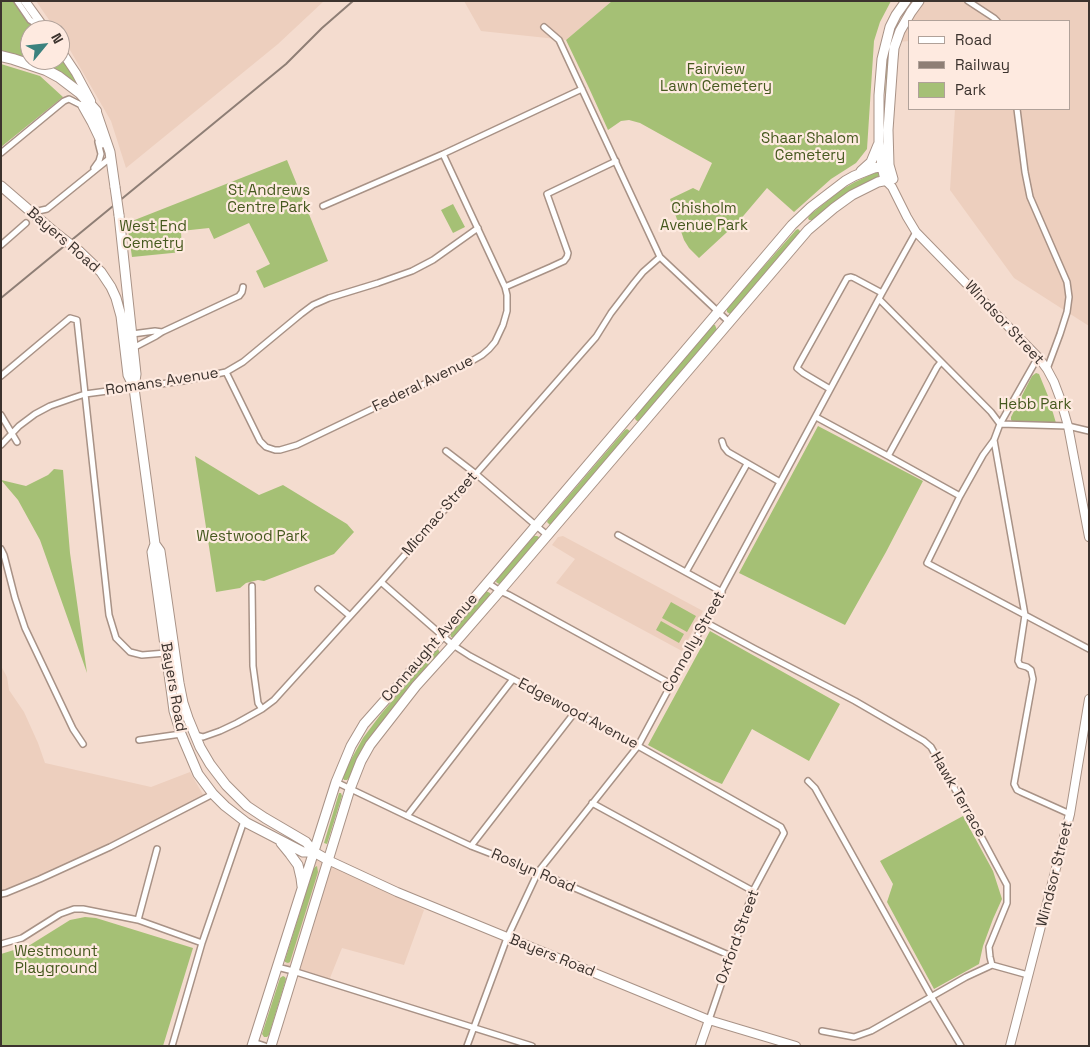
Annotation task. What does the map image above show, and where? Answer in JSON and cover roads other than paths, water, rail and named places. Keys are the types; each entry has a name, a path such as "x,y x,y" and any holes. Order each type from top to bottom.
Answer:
{"highway":[{"path":"1,56 20,61"},
{"path":"42,70 63,85 79,104"},
{"path":"46,70 59,77 80,94 96,111"}],"main road":[{"name":"Windsor Street","path":"890,182 879,142 879,95 882,59 890,27 906,1"},
{"name":"Windsor Street","path":"886,165 894,48 905,21 919,1"},
{"path":"79,104 92,122 106,154 110,158"},
{"name":"Bayers Road","path":"96,111 110,152 132,334 136,374 134,388 155,544 160,551 183,703 200,747 210,764 233,793 247,806 306,842 314,852 328,860"},
{"path":"854,176 871,162 879,142"},
{"name":"Connaught Avenue","path":"252,1044 336,782 351,746 364,724 488,583 792,225 811,207 854,176 886,165"},
{"name":"Connaught Avenue","path":"271,1046 350,788 374,739 416,686 453,646 808,230 852,195 890,182"},
{"name":"Bayers Road","path":"1,186 79,251 101,272 111,287 121,316 128,375 134,388"},
{"path":"626,421 638,430"},
{"name":"Bayers Road","path":"155,544 152,552 174,711 181,734 198,774 220,801 244,821 303,852 314,852"},
{"path":"198,774 203,766 204,758 200,747"},
{"path":"214,794 223,792 233,793"},
{"path":"273,836 298,865 302,892"}],"street":[{"path":"17,1 30,20"},
{"path":"25,1 39,20"},
{"path":"968,1 996,20"},
{"path":"544,27 558,40 660,257 729,322"},
{"name":"Bayers Road","path":"70,64 96,111"},
{"path":"323,206 443,154 582,89"},
{"path":"1,153 64,101 69,99 79,104 86,116 96,137 101,154 97,165 87,176"},
{"path":"1017,110 1030,197 1067,282 1069,297 1067,312 1047,369"},
{"name":"Federal Avenue","path":"226,372 260,441 271,449 285,450 470,362 495,342 503,326 507,311 505,287 443,154"},
{"path":"29,211 47,209 110,158"},
{"path":"505,287 551,267 568,257 547,194 616,161"},
{"name":"Windsor Street","path":"890,182 916,232 1038,357 1047,369 1060,398 1068,426 1089,537"},
{"path":"1,245 26,223"},
{"name":"Romans Avenue","path":"1,445 19,426 40,411 85,394 183,381 226,372 249,357 300,314 314,305 329,298 412,271 432,260 478,228"},
{"name":"Connolly Street","path":"467,1046 508,938 538,872 638,746 916,232"},
{"name":"Micmac Street","path":"194,734 203,737 237,724 274,700 381,582 596,337 634,282 660,257"},
{"path":"830,390 803,373 797,368 798,364 848,278 854,278 882,293"},
{"path":"133,348 162,332 239,296 243,287"},
{"path":"879,299 991,412 1000,424"},
{"path":"1,376 70,318 78,320 109,615 116,638 130,652 142,655 166,653"},
{"path":"132,334 162,332"},
{"path":"1038,357 1000,424 994,440 960,496 927,563 1089,650"},
{"path":"888,456 937,367 942,362"},
{"path":"1,415 16,442"},
{"path":"816,417 960,496"},
{"path":"1000,424 1068,426 1089,432"},
{"path":"994,440 1025,615 1018,661 1020,665 1031,670 1033,679 1014,784 1020,792 1070,814"},
{"path":"722,441 728,452 780,482"},
{"path":"446,451 547,535"},
{"path":"686,572 747,464"},
{"path":"618,535 722,592"},
{"path":"1,549 24,628 73,729 83,744"},
{"name":"Edgewood Avenue","path":"381,582 453,646 638,746 781,827 784,833"},
{"path":"488,583 671,684"},
{"path":"252,586 253,666 258,703 262,709"},
{"path":"318,589 350,616"},
{"name":"Hawk Terrace","path":"706,622 855,701 924,741 930,747 1007,885 1007,903 989,947 992,965"},
{"path":"407,816 513,679"},
{"name":"Windsor Street","path":"1010,1046 1070,814 1089,699"},
{"path":"471,846 575,712"},
{"path":"139,740 181,734"},
{"path":"808,781 815,788 961,1046"},
{"name":"Roslyn Road","path":"336,782 471,846 538,872 731,956"},
{"path":"1,894 40,879 110,847 214,794"},
{"path":"592,803 753,891"},
{"path":"172,1046 202,943 244,821"},
{"name":"Oxford Street","path":"700,1046 753,891 784,833"},
{"path":"138,920 156,849"},
{"name":"Bayers Road","path":"328,860 389,889 709,1020 796,1046"},
{"path":"1,944 22,938 60,914 74,909 83,909 138,920 202,943"},
{"path":"822,1031 854,1038 871,1031 966,976 992,965 1028,975"},
{"path":"277,967 532,1046"},
{"path":"252,1044 265,1046"}],"railway":[{"path":"1,298 286,64 322,28 353,1"}],"park label":[{"name":"Fairview Lawn Cemetery","path":"716,78"},
{"name":"Shaar Shalom Cemetery","path":"810,148"},
{"name":"St Andrews Centre Park","path":"269,200"},
{"name":"Chisholm Avenue Park","path":"704,218"},
{"name":"West End Cemetry","path":"153,236"},
{"name":"Hebb Park","path":"1035,405"},
{"name":"Westwood Park","path":"252,537"},
{"name":"Westmount Playground","path":"56,960"}]}
